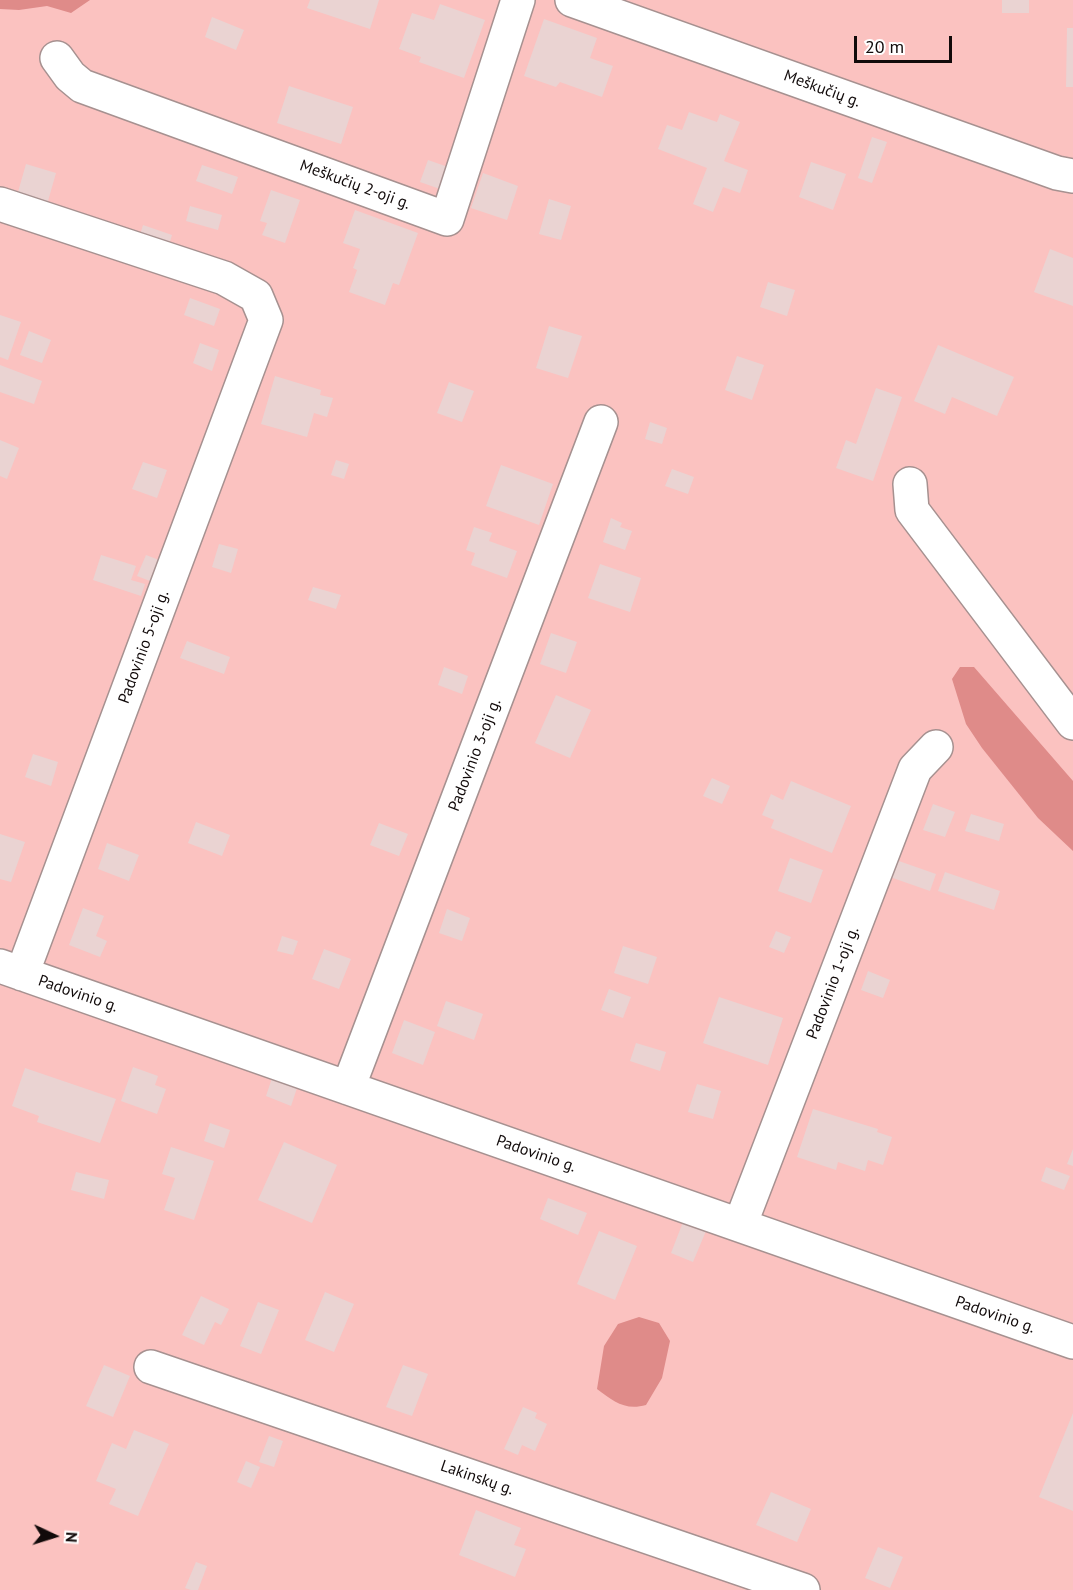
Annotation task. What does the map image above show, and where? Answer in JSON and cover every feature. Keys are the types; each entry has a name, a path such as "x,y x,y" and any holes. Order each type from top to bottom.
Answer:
{"street":[{"name":"Meškučių 2-oji g.","path":"57,58 70,76 82,86 447,219 518,0"},
{"name":"Meškučių g.","path":"572,0 1046,169 1073,176"},
{"name":"Padovinio 5-oji g.","path":"0,204 224,278 256,296 266,320 11,970"},
{"name":"Padovinio 3-oji g.","path":"348,1088 601,422"},
{"path":"910,484 912,510 1073,723"},
{"name":"Padovinio 1-oji g.","path":"740,1225 915,769 936,747"},
{"name":"Padovinio g.","path":"11,970 1073,1342"},
{"name":"Lakinskų g.","path":"151,1366 803,1590"}],"shaded area":[{"path":"0,0 1073,0 1073,1590 0,1590"},
{"path":"0,0 90,0 71,13 47,6 19,10 0,9"},
{"path":"960,667 974,667 1073,781 1073,851 1038,818 982,748 966,724 952,679"},
{"path":"639,1317 659,1323 670,1341 662,1378 646,1405 632,1407 614,1401 597,1389 604,1346 618,1324"}],"building":[{"path":"310,0 379,0 370,29 307,8"},
{"path":"1002,0 1029,0 1029,13 1002,13"},
{"path":"440,4 485,20 464,78 419,62 421,57 399,49 412,13 434,20"},
{"path":"212,17 244,30 236,50 205,37"},
{"path":"544,19 597,38 590,58 613,66 602,97 560,82 556,87 524,76"},
{"path":"1067,28 1073,28 1073,87 1066,87"},
{"path":"289,86 353,107 341,144 277,123"},
{"path":"689,112 717,122 720,114 740,122 724,161 748,170 740,193 723,187 713,212 693,204 707,168 658,149 667,125 682,130"},
{"path":"872,137 887,142 872,183 858,178"},
{"path":"428,160 448,167 440,189 420,182"},
{"path":"811,162 846,174 833,210 799,197"},
{"path":"26,164 56,173 46,208 16,199"},
{"path":"202,165 238,177 232,194 196,181"},
{"path":"483,173 518,186 507,220 471,208"},
{"path":"271,190 300,200 285,243 262,235 267,223 260,221"},
{"path":"549,199 571,206 561,240 539,234"},
{"path":"190,206 222,215 218,230 186,221"},
{"path":"355,210 418,233 399,285 393,283 385,305 349,292 357,270 353,268 360,249 343,243"},
{"path":"143,225 172,235 168,248 139,238"},
{"path":"1050,249 1073,258 1073,306 1034,292"},
{"path":"768,282 795,290 787,316 760,307"},
{"path":"190,298 220,309 214,326 184,315"},
{"path":"0,315 21,322 8,360 0,357"},
{"path":"549,326 582,336 568,378 536,368"},
{"path":"29,331 51,340 42,363 20,355"},
{"path":"200,343 219,350 212,371 193,363"},
{"path":"938,345 1014,377 997,416 952,397 945,414 914,401"},
{"path":"737,356 764,365 752,400 725,390"},
{"path":"0,365 42,381 34,404 0,392"},
{"path":"275,376 321,390 320,395 333,398 327,417 314,413 307,437 261,424"},
{"path":"449,382 474,391 462,422 437,413"},
{"path":"876,388 902,397 873,481 836,468 846,440 856,444"},
{"path":"650,422 667,428 662,444 645,439"},
{"path":"0,440 19,448 7,479 0,476"},
{"path":"336,460 349,464 344,479 331,475"},
{"path":"143,462 167,470 157,498 132,489"},
{"path":"501,465 553,484 539,525 486,506"},
{"path":"672,469 694,477 688,494 665,486"},
{"path":"611,518 622,523 620,527 632,531 625,550 603,542"},
{"path":"474,527 492,533 489,541 517,551 507,578 471,565 475,553 466,550"},
{"path":"219,544 238,549 231,573 212,567"},
{"path":"101,555 136,566 131,580 145,584 141,596 93,580"},
{"path":"146,555 159,560 150,581 137,576"},
{"path":"600,564 641,578 630,612 588,598"},
{"path":"313,587 341,595 336,609 308,600"},
{"path":"551,633 577,642 566,673 540,664"},
{"path":"187,641 230,657 224,674 180,658"},
{"path":"444,667 468,676 462,694 438,685"},
{"path":"556,695 591,710 570,758 535,743"},
{"path":"33,754 58,762 51,786 25,777"},
{"path":"712,778 730,786 722,804 703,796"},
{"path":"791,781 851,806 832,853 771,828 774,820 762,815 771,794 783,800"},
{"path":"933,804 955,812 945,837 923,830"},
{"path":"971,814 1004,824 999,841 965,831"},
{"path":"196,822 230,835 222,856 188,843"},
{"path":"379,823 408,834 399,856 370,845"},
{"path":"0,834 25,842 11,882 0,879"},
{"path":"107,843 139,855 129,881 98,869"},
{"path":"790,858 823,870 811,903 778,891"},
{"path":"896,860 936,874 930,891 890,877"},
{"path":"945,872 1000,891 994,910 938,891"},
{"path":"83,908 104,916 96,936 107,941 100,957 69,945"},
{"path":"447,909 470,918 462,941 439,933"},
{"path":"776,931 791,937 784,953 769,947"},
{"path":"282,936 298,941 293,955 277,951"},
{"path":"623,946 657,957 648,984 614,973"},
{"path":"324,949 351,959 339,989 312,979"},
{"path":"868,971 890,980 883,998 861,990"},
{"path":"609,989 631,997 623,1018 601,1010"},
{"path":"719,997 783,1018 768,1065 703,1043"},
{"path":"446,1001 483,1014 474,1040 437,1026"},
{"path":"404,1020 435,1032 423,1065 392,1053"},
{"path":"636,1043 666,1052 660,1071 630,1061"},
{"path":"133,1067 158,1076 155,1085 166,1089 157,1114 121,1101"},
{"path":"25,1068 116,1099 100,1143 37,1122 39,1116 12,1106"},
{"path":"272,1078 297,1088 291,1106 266,1096"},
{"path":"697,1084 721,1091 713,1119 688,1112"},
{"path":"813,1109 878,1129 877,1132 892,1137 883,1165 868,1160 865,1171 838,1162 836,1170 797,1157"},
{"path":"210,1123 230,1130 224,1148 204,1141"},
{"path":"284,1142 337,1165 312,1223 258,1200"},
{"path":"171,1147 214,1161 194,1220 164,1210 175,1178 162,1174"},
{"path":"1073,1149 1073,1166 1067,1164"},
{"path":"1046,1167 1070,1176 1064,1190 1041,1181"},
{"path":"76,1172 109,1180 104,1199 71,1190"},
{"path":"548,1198 587,1213 578,1235 540,1219"},
{"path":"683,1222 706,1231 693,1262 671,1253"},
{"path":"599,1231 637,1246 615,1300 577,1284"},
{"path":"325,1292 354,1304 334,1352 305,1340"},
{"path":"201,1296 229,1309 221,1325 215,1322 204,1345 182,1335"},
{"path":"258,1302 279,1310 261,1354 240,1346"},
{"path":"104,1365 130,1376 113,1417 86,1406"},
{"path":"403,1365 428,1374 412,1416 386,1407"},
{"path":"523,1407 537,1413 535,1418 547,1424 535,1451 522,1445 518,1455 504,1449"},
{"path":"1073,1413 1073,1511 1039,1497"},
{"path":"134,1430 169,1444 138,1516 109,1504 116,1489 96,1481 112,1443 126,1449"},
{"path":"269,1436 283,1441 274,1467 259,1462"},
{"path":"246,1461 260,1467 251,1488 237,1482"},
{"path":"771,1492 811,1509 797,1542 756,1525"},
{"path":"476,1510 521,1528 514,1545 526,1549 515,1577 459,1555"},
{"path":"878,1547 903,1557 890,1588 865,1578"},
{"path":"196,1562 207,1566 198,1590 191,1590 185,1588"}]}
